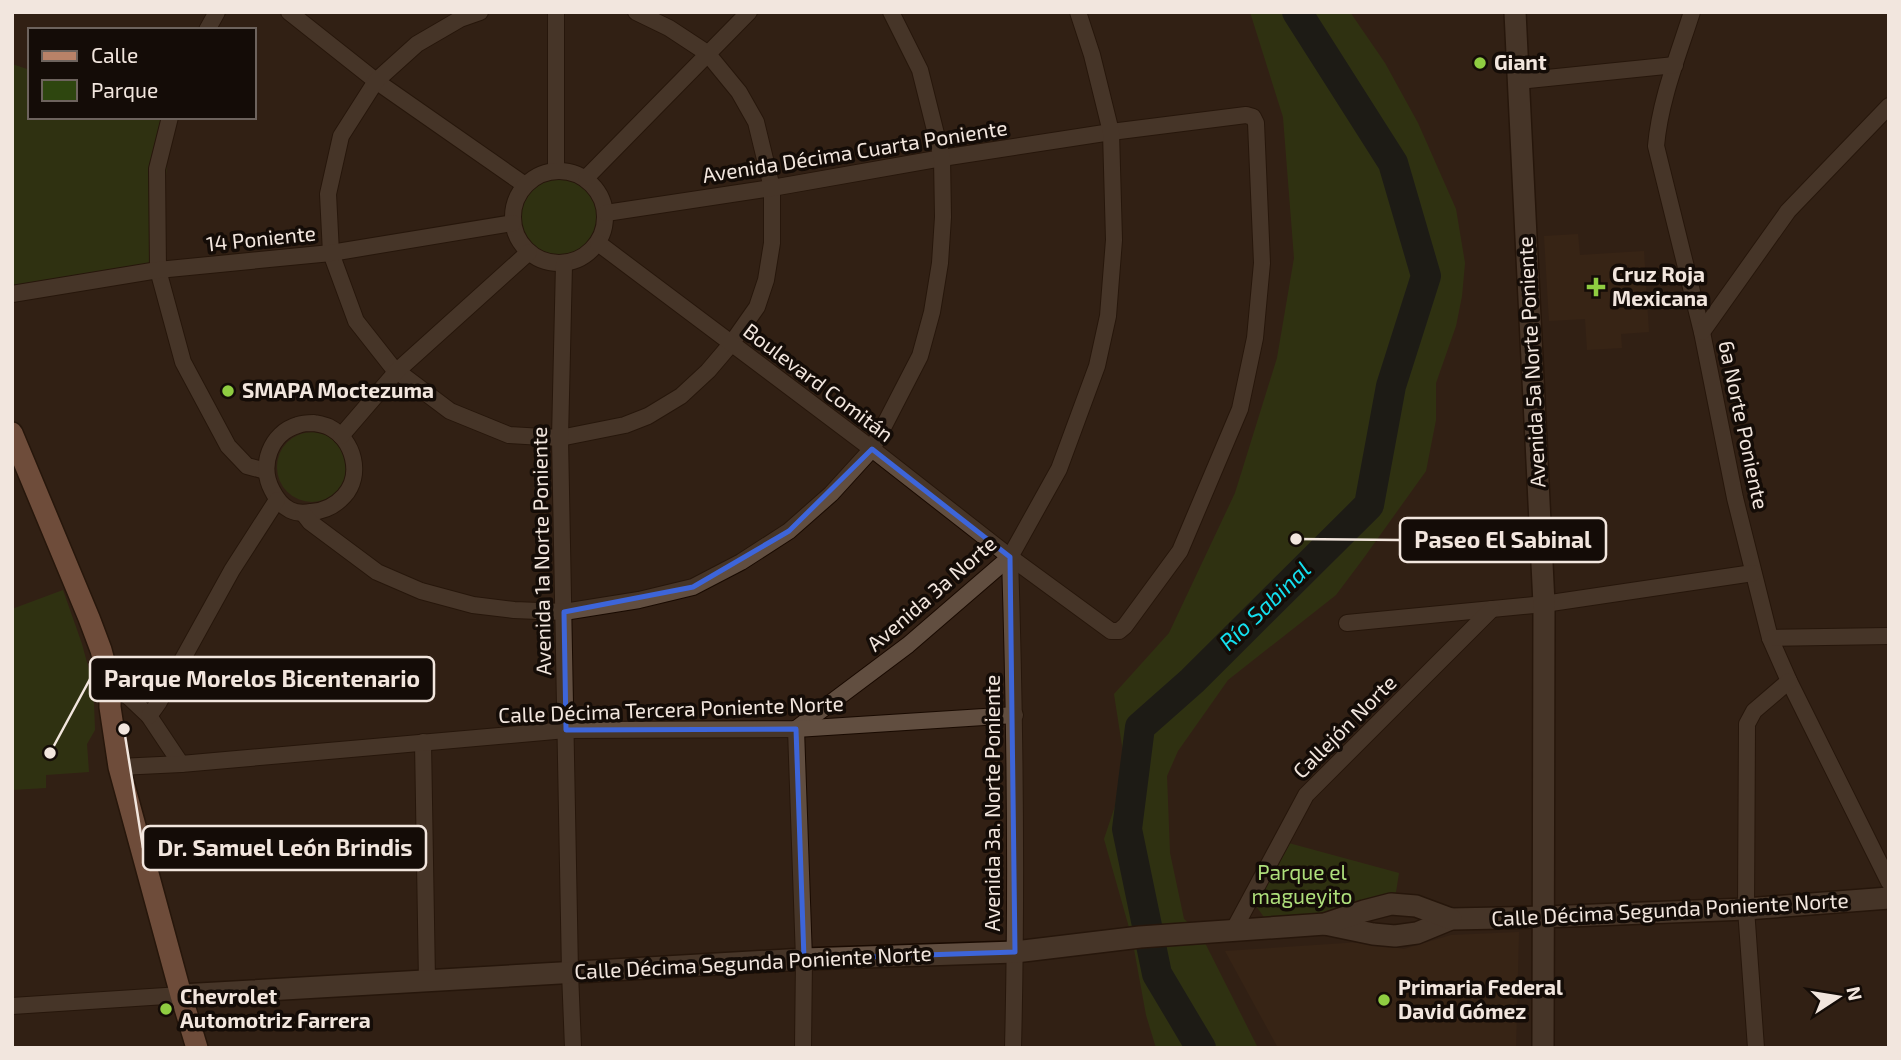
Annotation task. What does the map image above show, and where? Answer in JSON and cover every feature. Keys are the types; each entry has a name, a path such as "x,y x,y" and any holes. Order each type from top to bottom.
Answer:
{"main road":[{"path":"12,433 101,650 110,684 110,707 119,767 197,1048"}],"street":[{"path":"207,28 217,12"},
{"path":"289,12 376,81 525,185"},
{"path":"480,12 460,19 417,44 376,81 341,136 328,194 331,253 356,321 397,372 450,411 509,435 561,438 625,425 648,416 681,396 708,371 731,344 757,307 766,280 772,243 772,188 756,122 739,92 707,53 669,28 636,12"},
{"path":"556,12 556,170"},
{"path":"586,178 749,12"},
{"path":"303,513 310,522 377,572 421,591 473,605 564,612 639,600 692,587 741,562 798,523 831,494 872,449 920,356 932,312 940,263 943,218 942,158 920,70 891,12"},
{"name":"Avenida 3a Norte","path":"796,729 908,645 1010,557 1059,469 1097,366 1108,316 1114,240 1111,132 1078,12"},
{"name":"Avenida 5a Norte Poniente","path":"1514,12 1544,604 1543,1048"},
{"name":"6a Norte Poniente","path":"1692,12 1658,125 1656,146 1702,332 1735,498 1770,638 1889,882"},
{"path":"1518,81 1675,65"},
{"path":"1702,332 1789,209 1889,106"},
{"name":"Avenida Décima Cuarta Poniente","path":"606,213 1111,132 1246,115 1253,117 1256,123 1262,263 1255,338 1240,409 1180,551 1119,631"},
{"path":"170,119 157,170 159,270 183,362 228,446 247,466 266,471"},
{"path":"568,171 586,178 597,190 606,213 598,243 589,253 564,264 539,259 521,244 516,234 513,209 517,196 525,185 544,173 568,171"},
{"name":"14 Poniente","path":"12,294 159,270 331,253 513,223"},
{"name":"Boulevard Comitán","path":"598,243 872,449 1010,557 1111,631 1119,631"},
{"path":"341,436 397,372 529,252"},
{"name":"Avenida 1a Norte Poniente","path":"564,264 561,438 573,1048"},
{"path":"314,423 329,427 341,436 350,448 355,463 354,478 348,492 337,504 323,511 290,511 277,500 266,471 267,456 274,442 285,431 299,424 314,423"},
{"path":"149,716 232,570 277,500"},
{"name":"Avenida 3a. Norte Poniente","path":"1010,557 1015,715 1013,1048"},
{"path":"1346,623 1544,604 1753,573"},
{"name":"Callejón Norte","path":"1233,931 1306,795 1492,610"},
{"path":"1770,638 1889,636"},
{"path":"1756,1048 1746,909 1747,724 1754,711 1789,681"},
{"path":"110,684 149,716 181,764"},
{"name":"Calle Décima Tercera Poniente Norte","path":"119,767 181,764 566,730 796,729 1015,715"},
{"path":"796,729 804,958 803,1048"},
{"path":"423,742 427,981"},
{"name":"Calle Décima Segunda Poniente Norte","path":"1325,924 1395,936 1417,933 1451,919 1746,909 1889,898"},
{"name":"Calle Décima Segunda Poniente Norte","path":"181,995 804,958 1015,952 1140,937 1325,924 1391,904 1416,906 1451,919"},
{"path":"12,1006 181,995"}],"highlighted area":[{"path":"872,449 1010,557 1015,952 804,959 796,729 566,730 564,612 693,587 789,531"}],"shaded area":[{"name":"Cruz Roja Mexicana","path":"1578,234 1580,255 1644,251 1649,332 1621,334 1622,348 1587,350 1585,319 1549,321 1544,236"},
{"name":"Primaria Federal David Gómez","path":"1519,932 1516,1048 1278,1048 1225,951 1361,942 1404,949 1451,935"}],"green space":[{"path":"1250,12 1350,12 1385,63 1418,123 1456,209 1465,263 1456,326 1436,383 1436,420 1426,471 1336,595 1228,680 1178,751 1167,776 1170,853 1184,919 1200,933 1258,1048 1156,1048 1146,1015 1132,938 1104,839 1115,806 1123,752 1114,694 1169,633 1235,493 1277,358 1294,258 1283,117"},
{"path":"12,64 28,69 28,119 171,119 158,270 12,294"},
{"path":"559,177 574,180 587,188 595,201 598,216 595,231 587,244 574,252 559,255 544,252 531,244 523,231 520,216 523,201 531,188 544,180"},
{"path":"312,432 331,438 341,448 347,467 341,486 331,496 312,502 293,496 283,486 277,467 283,448 293,438"},
{"path":"63,590 90,674 95,730 87,744 89,772 46,775 46,788 12,790 12,609"},
{"name":"Parque el magueyito","path":"1285,842 1399,873 1395,898 1327,919 1266,920 1254,903"}],"waterway":[{"name":"Río Sabinal","path":"1201,1048 1157,974 1127,829 1140,727 1192,681 1369,505 1391,386 1426,276 1393,163 1297,12"}],"place":[{"name":"Giant","path":"1480,63"},
{"name":"Cruz Roja Mexicana","path":"1596,287"},
{"name":"SMAPA Moctezuma","path":"228,391"},
{"name":"Paseo El Sabinal","path":"1296,539"},
{"name":"Dr. Samuel León Brindis","path":"124,729"},
{"name":"Parque Morelos Bicentenario","path":"50,753"},
{"name":"Primaria Federal David Gómez","path":"1384,1000"},
{"name":"Chevrolet Automotriz Farrera","path":"166,1009"}]}
